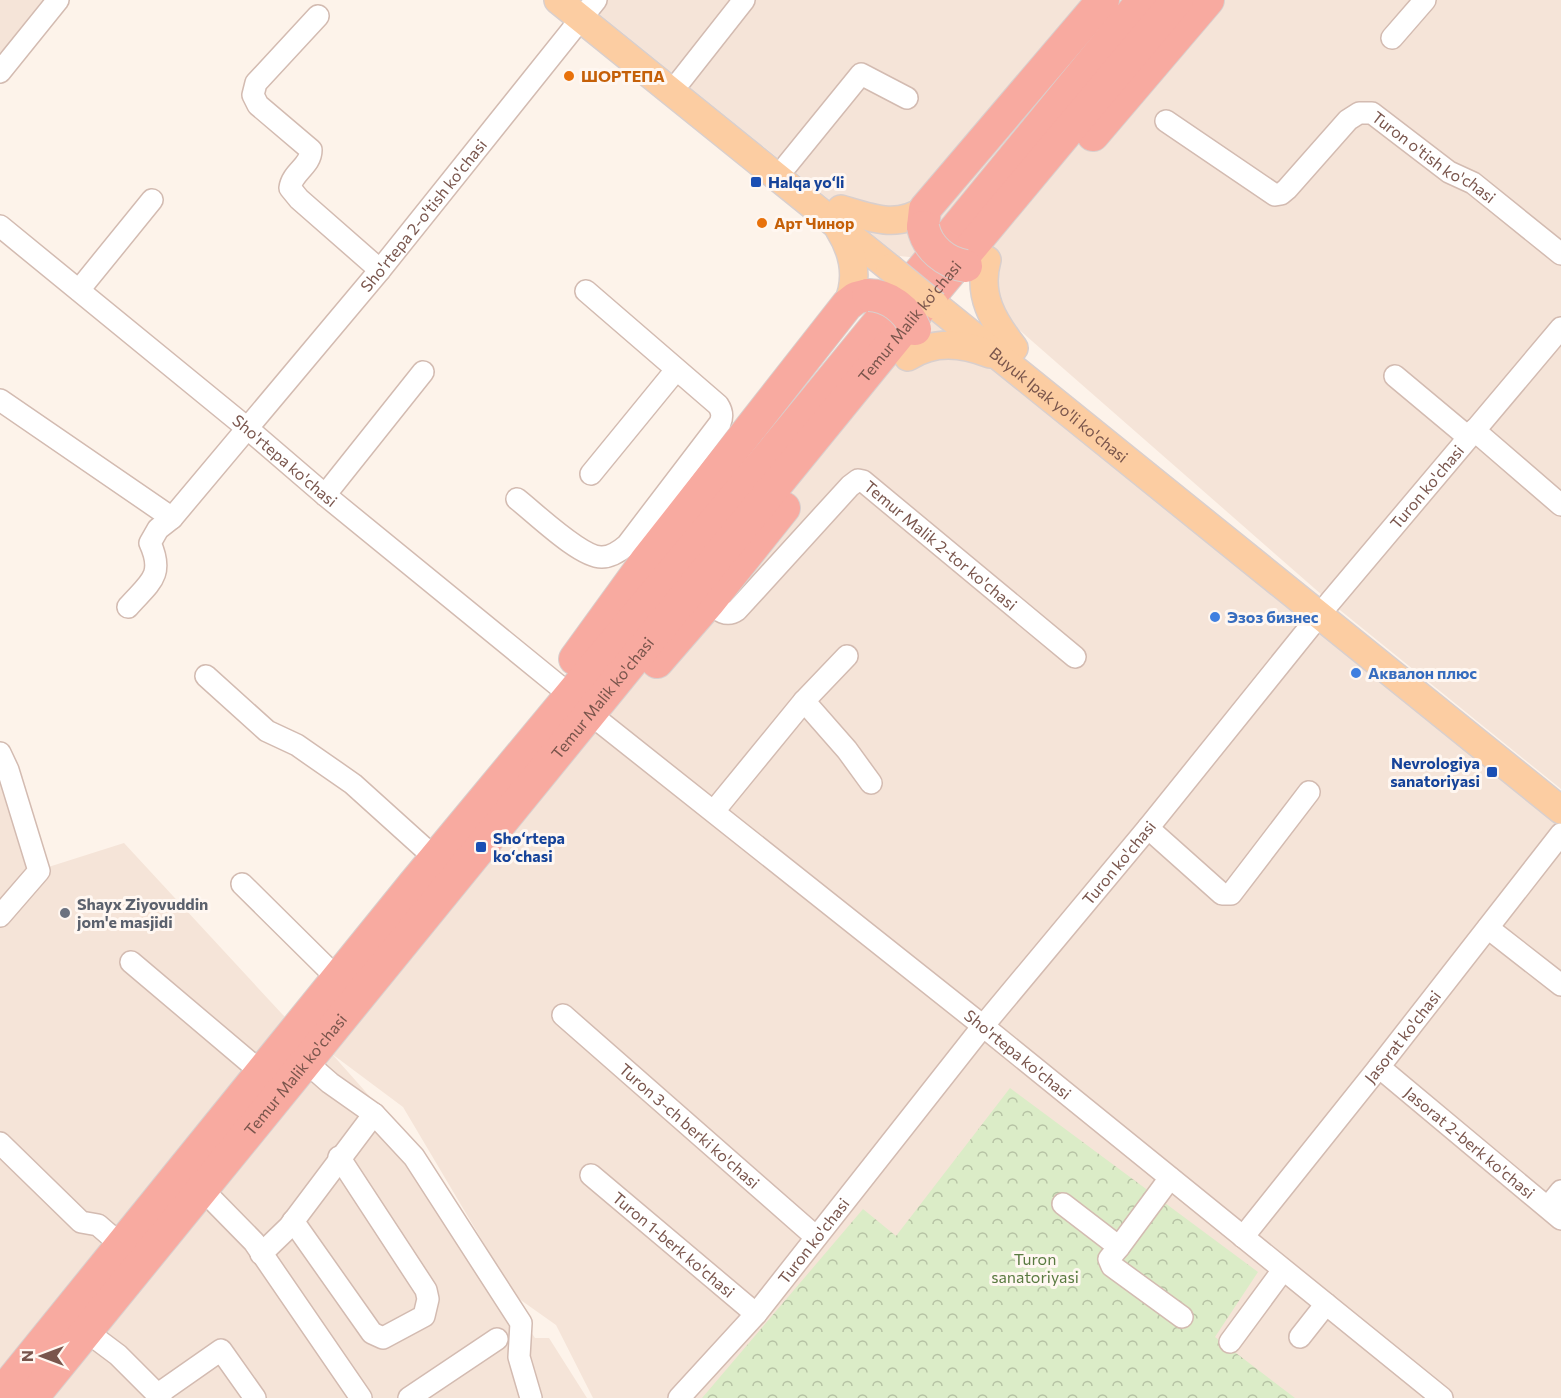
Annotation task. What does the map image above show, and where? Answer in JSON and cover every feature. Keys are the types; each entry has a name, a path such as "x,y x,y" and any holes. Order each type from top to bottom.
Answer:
{"highway":[{"path":"1103,0 924,218 929,243 938,253 954,263 977,263 1208,0"},
{"name":"Temur Malik ko'chasi","path":"32,1398 306,1062 504,796 1143,0"},
{"name":"Temur Malik ko'chasi","path":"579,704 917,312 1177,0"},
{"path":"880,296 899,307 910,319 912,343 709,602 624,698 579,704 573,661 637,553 857,300 880,296"},
{"name":"Temur Malik ko'chasi","path":"0,1395 435,858 504,796"}],"main road":[{"name":"Buyuk Ipak yo'li ko'chasi","path":"558,0 587,6 787,165 837,215"},
{"name":"Buyuk Ipak yo'li ko'chasi","path":"587,6 837,215 1325,609 1561,810"},
{"path":"857,300 853,285 853,263 837,215 889,221 924,218"},
{"path":"977,263 988,306 1010,355"},
{"path":"912,343 931,346 950,344 1010,355"},
{"name":"Buyuk Ipak yo'li ko'chasi","path":"1325,609 1561,789"}],"street":[{"path":"0,72 58,0"},
{"path":"681,80 744,0"},
{"path":"1392,38 1425,0"},
{"name":"Sho'rtepa 2-o'tish ko'chasi","path":"128,607 155,577 157,559 150,543 158,529 172,518 380,270 587,6"},
{"path":"318,16 255,83 253,95 258,105 311,150 308,161 291,180 290,188 299,199 380,270"},
{"path":"787,165 861,74 907,98"},
{"name":"Turon o'tish ko'chasi","path":"1166,121 1275,195 1287,189 1348,120 1359,113 1372,113 1449,172 1473,183 1561,254"},
{"path":"79,290 152,200"},
{"name":"Sho'rtepa ko'chasi","path":"0,226 579,704 983,1026 1442,1398"},
{"path":"517,499 588,554 602,557 637,553 722,418 718,405 586,291"},
{"name":"Turon ko'chasi","path":"679,1398 756,1314 983,1026 1148,828 1325,609 1561,328"},
{"path":"591,474 676,370"},
{"path":"325,495 423,372"},
{"path":"1395,376 1561,505"},
{"path":"0,400 172,518"},
{"name":"Temur Malik 2-tor ko'chasi","path":"709,602 724,613 733,613 737,610 858,480 863,481 1075,657"},
{"path":"714,811 804,701 847,656"},
{"path":"206,676 267,731 297,745 354,784 435,858"},
{"path":"804,701 847,750 872,783"},
{"path":"0,753 8,770 39,871 0,916"},
{"path":"1148,828 1222,894 1227,895 1231,894 1309,792"},
{"name":"Jasorat ko'chasi","path":"1243,1237 1561,834"},
{"path":"242,884 337,978"},
{"path":"1488,928 1561,985"},
{"path":"131,962 261,1072"},
{"name":"Turon 3-ch berki ko'chasi","path":"563,1015 816,1237"},
{"path":"306,1062 330,1083 374,1114 414,1157 521,1323 519,1356 531,1398"},
{"name":"Jasorat 2-berk ko'chasi","path":"1379,1067 1557,1206"},
{"path":"261,1254 294,1221 339,1157 374,1114"},
{"path":"0,1143 81,1222 98,1225 121,1245"},
{"path":"294,1221 372,1333 383,1338 424,1316 428,1299 426,1290 339,1157"},
{"name":"Turon 1-berk ko'chasi","path":"591,1175 756,1314"},
{"path":"1170,1178 1108,1259 1112,1266 1182,1317"},
{"path":"202,1189 254,1242 361,1398"},
{"path":"1063,1204 1119,1247"},
{"path":"1230,1342 1283,1270"},
{"path":"1300,1337 1326,1304"},
{"path":"86,1331 112,1350 160,1396 221,1350 255,1398"},
{"path":"409,1398 497,1339"}],"shaded area":[{"path":"0,0 57,0 0,72"},
{"path":"582,0 1143,0 930,259 899,256"},
{"path":"1177,0 1561,0 1561,789 1330,602 1015,326 986,285 948,275"},
{"path":"917,312 936,324 1561,816 1561,1398 593,1398 556,1325 515,1296 403,1107 332,1054 372,1099 535,1338 549,1338 587,1398 0,1398 0,753 39,870 124,843 283,1015 320,1045"}],"green space":[{"name":"Turon sanatoriyasi","path":"1010,1088 1258,1272 1215,1337 1295,1398 702,1398 863,1209 896,1236"}],"place":[{"name":"ШОРТЕПА","path":"569,76"},
{"name":"Halqa yoʻli","path":"756,182"},
{"name":"Арт Чинор","path":"762,223"},
{"name":"Эзоз бизнес","path":"1215,617"},
{"name":"Аквалон плюс","path":"1356,673"},
{"name":"Nevrologiya sanatoriyasi","path":"1492,772"},
{"name":"Shoʻrtepa koʻchasi","path":"481,847"},
{"name":"Shayx Ziyovuddin jom'e masjidi","path":"65,913"}]}
